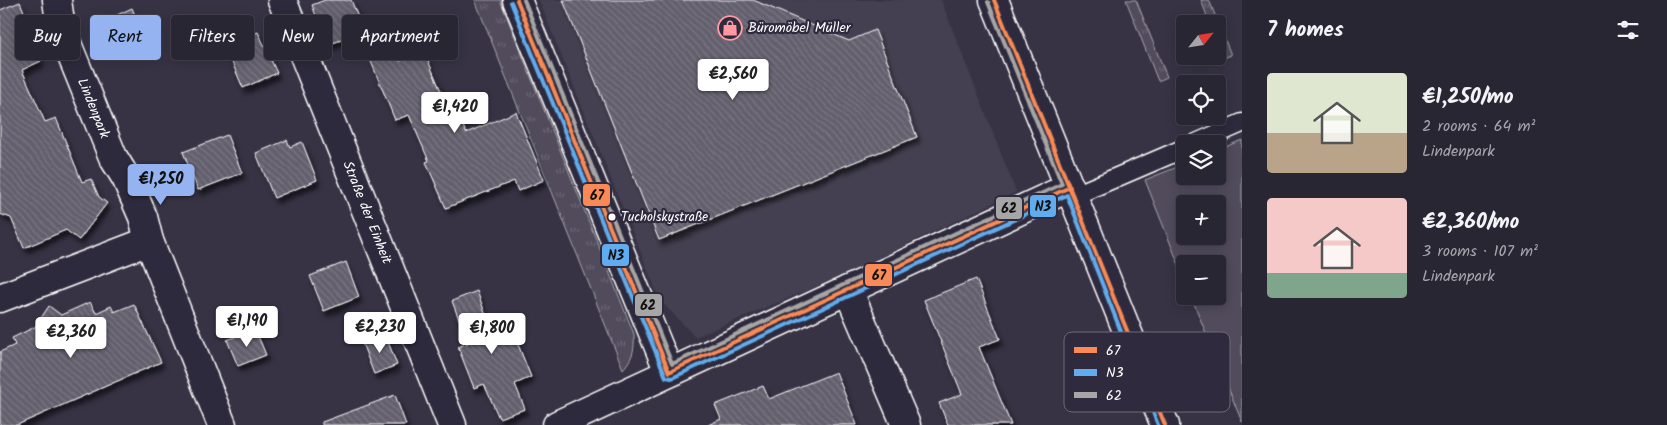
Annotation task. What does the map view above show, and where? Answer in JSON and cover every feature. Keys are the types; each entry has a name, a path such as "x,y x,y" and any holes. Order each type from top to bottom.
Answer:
{"street":[{"name":"Lindenpark","path":"57,0 61,29 113,157 126,178 143,218 149,241 222,425"},
{"name":"Straße der Einheit","path":"282,0 452,425"},
{"path":"517,0 669,372"},
{"path":"994,0 1128,332"},
{"path":"557,425 848,290 1072,191"},
{"path":"0,298 149,241"},
{"path":"848,290 906,425"},
{"path":"1160,412 1165,425"}],"lane":[{"path":"1215,135 1242,123"},
{"path":"1072,191 1176,151"}],"shaded area":[{"path":"539,0 941,0 1016,192 832,280 695,337 660,300"}],"green space":[{"path":"475,0 500,0 634,334 633,353 623,369"},
{"path":"1126,0 1136,0 1167,77 1158,81"},
{"path":"1201,0 1209,0 1215,15 1207,15"},
{"path":"1226,42 1231,55 1226,57"},
{"path":"1242,140 1242,422 1230,392 1230,332 1206,332 1195,305 1226,305 1226,255 1176,255 1176,258 1145,180 1176,168 1176,185 1226,185 1226,147"}],"building":[{"path":"325,0 351,0 357,15 342,15 342,40 332,43 332,15 316,15 312,5"},
{"path":"563,0 753,0 849,41 875,30 917,137 659,240"},
{"path":"20,2 25,15 15,15 15,60 41,60 22,70 45,122 56,118 82,182 91,179 99,197 107,203 79,240 66,230 24,248 11,218 0,214 0,10"},
{"path":"132,8 135,15 117,15"},
{"path":"258,32 264,45 264,60 271,60 277,73 243,88 231,60 254,60 254,34"},
{"path":"370,60 428,60 443,96 450,94 466,133 516,112 544,180 518,191 514,181 446,208 426,162 429,161 409,115 395,120"},
{"path":"227,135 242,173 198,190 183,152"},
{"path":"287,140 290,147 302,142 317,180 274,198 256,153"},
{"path":"346,262 359,297 324,311 310,276"},
{"path":"976,279 1000,339 979,347 1011,425 948,425 939,403 962,394 924,300"},
{"path":"477,291 489,324 507,317 531,377 515,384 525,409 499,418 484,384 474,388 458,347 468,343 452,301"},
{"path":"90,302 96,313 111,306 114,312 134,304 161,362 17,425 0,425 0,352 15,345 12,338 35,327 49,306 61,315"},
{"path":"255,329 266,355 238,366 227,340"},
{"path":"385,334 397,365 374,374 362,343"},
{"path":"836,372 857,425 708,425 721,419 715,405 763,386 769,399"},
{"path":"395,395 406,425 322,425 322,422"}],"transit line":[{"name":"67","path":"517,0 669,372 1070,187"},
{"name":"62","path":"524,0 672,364 1062,184 988,2"},
{"name":"67","path":"994,0 1128,332"},
{"name":"N3","path":"511,2 666,377 672,378 1067,195 1121,332"},
{"name":"N3","path":"1153,412 1158,425"},
{"name":"67","path":"1160,412 1165,425"}],"place":[{"name":"Büromöbel Müller","path":"730,28"},
{"name":"Tucholskystraße","path":"612,217"}]}
